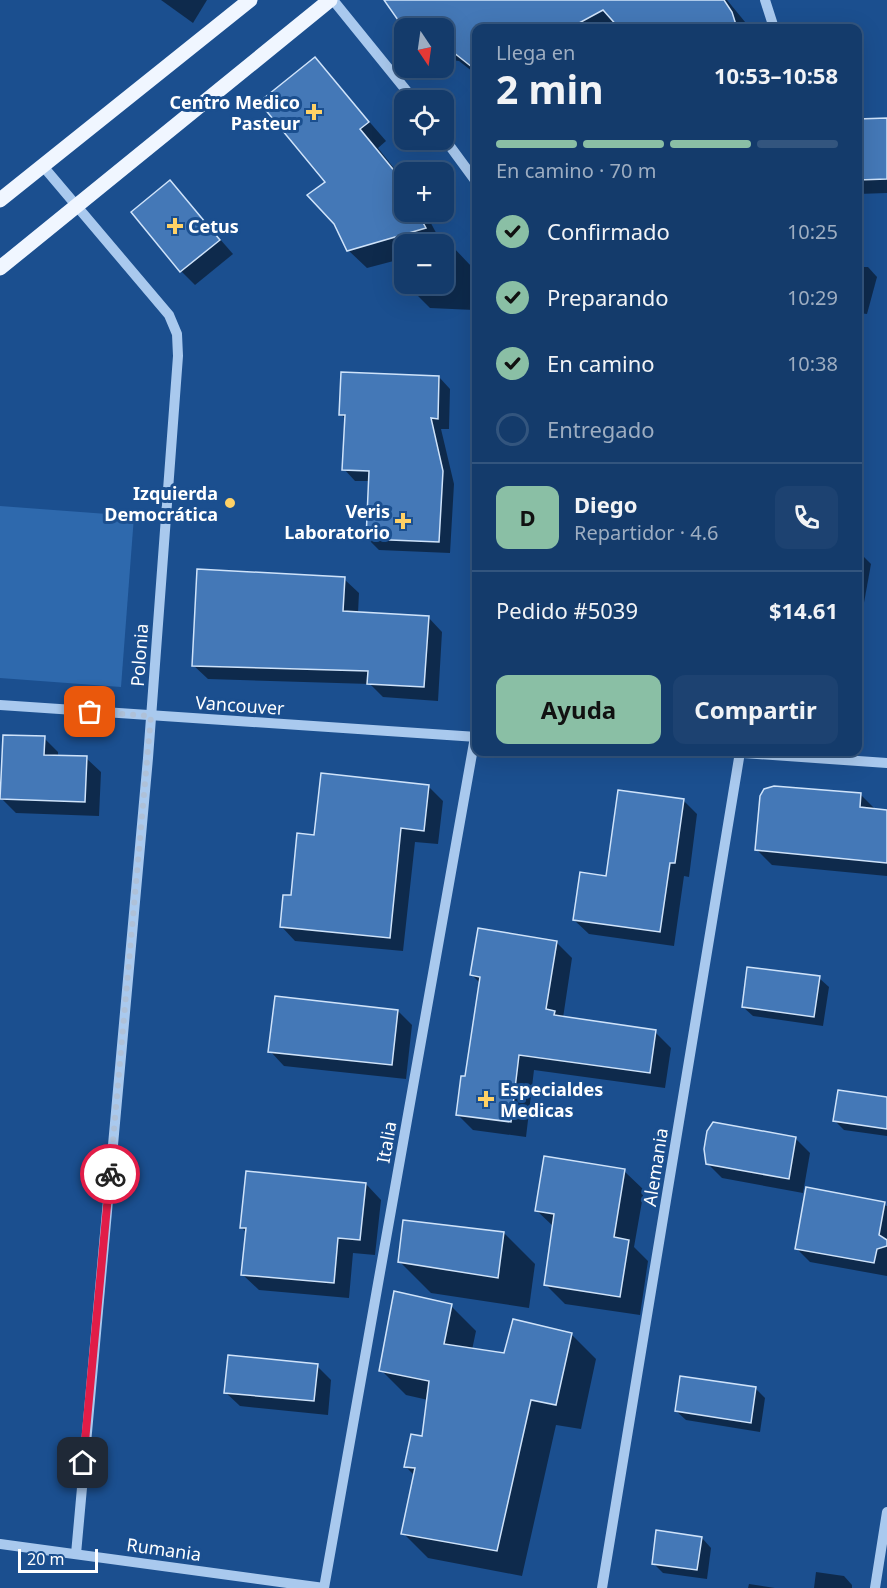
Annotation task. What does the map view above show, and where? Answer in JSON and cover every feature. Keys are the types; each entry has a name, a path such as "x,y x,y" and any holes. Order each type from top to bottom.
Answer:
{"main road":[{"path":"0,200 250,0"},
{"path":"0,268 331,0"}],"street":[{"path":"331,0 406,90"},
{"path":"765,0 773,24"},
{"path":"453,150 472,176"},
{"name":"Polonia","path":"42,165 169,315 177,334 178,368 151,716 76,1554"},
{"name":"Vancouver","path":"0,705 472,737"},
{"name":"Italia","path":"324,1588 473,756"},
{"name":"Alemania","path":"602,1588 739,756"},
{"path":"793,756 887,763"},
{"path":"875,1588 887,1512"},
{"name":"Rumania","path":"0,1544 324,1588"}],"shaded area":[{"path":"0,506 134,516 121,687 0,678"}],"building":[{"path":"384,0 724,0 732,12 736,24 615,24 603,10 577,24 472,24 472,67 454,53 454,18 397,18"},
{"path":"315,57 369,122 360,129 394,170 394,222 423,222 426,228 405,234 394,234 394,237 347,251 334,224 307,195 325,182 259,102"},
{"path":"887,118 887,179 862,180 862,119"},
{"name":"Cetus","path":"170,180 220,240 180,272 131,212"},
{"path":"341,372 439,376 438,419 431,418 443,471 439,542 366,539 369,471 342,470 345,415 339,415"},
{"path":"197,569 345,577 343,611 429,616 424,687 367,684 368,671 192,666"},
{"path":"3,735 45,736 44,755 87,756 85,802 0,799"},
{"path":"321,773 429,785 424,831 401,828 390,938 280,927 283,895 291,895 297,833 314,835"},
{"path":"774,786 861,793 860,807 887,810 887,863 755,850 760,796 764,789"},
{"path":"618,790 684,799 675,863 670,863 660,932 573,920 580,872 606,876"},
{"path":"478,928 557,941 546,1009 555,1011 554,1015 656,1030 650,1073 519,1055 511,1122 456,1115 461,1076 465,1076 480,977 470,975"},
{"path":"747,967 820,976 814,1017 742,1007"},
{"path":"275,996 398,1010 392,1065 268,1052"},
{"path":"838,1090 887,1097 887,1129 833,1121"},
{"path":"713,1122 796,1137 789,1179 706,1164 704,1149 707,1131"},
{"path":"544,1156 625,1169 614,1237 629,1240 620,1297 544,1285 554,1214 535,1211"},
{"path":"246,1171 366,1183 360,1240 338,1238 334,1283 241,1275 246,1228 240,1228"},
{"path":"806,1187 885,1202 879,1235 887,1240 887,1246 877,1249 874,1263 795,1249"},
{"path":"403,1220 504,1232 498,1278 398,1262"},
{"path":"394,1291 452,1304 444,1344 504,1353 513,1319 572,1333 556,1405 531,1400 497,1551 401,1534 415,1468 404,1467 411,1434 422,1436 429,1381 379,1371"},
{"path":"228,1355 318,1364 314,1401 224,1393"},
{"path":"680,1376 756,1387 751,1423 675,1411"},
{"path":"656,1530 702,1537 697,1570 652,1564"}],"way so far":[{"path":"90,712 151,716 110,1174"}],"place":[{"name":"Centro Medico Pasteur","path":"314,112"},
{"name":"Cetus","path":"175,226"},
{"name":"Izquierda Democrática","path":"230,503"},
{"name":"Veris Laboratorio","path":"403,521"},
{"name":"Especialdes Medicas","path":"486,1099"}],"route":[{"path":"83,1463 110,1174"}]}
